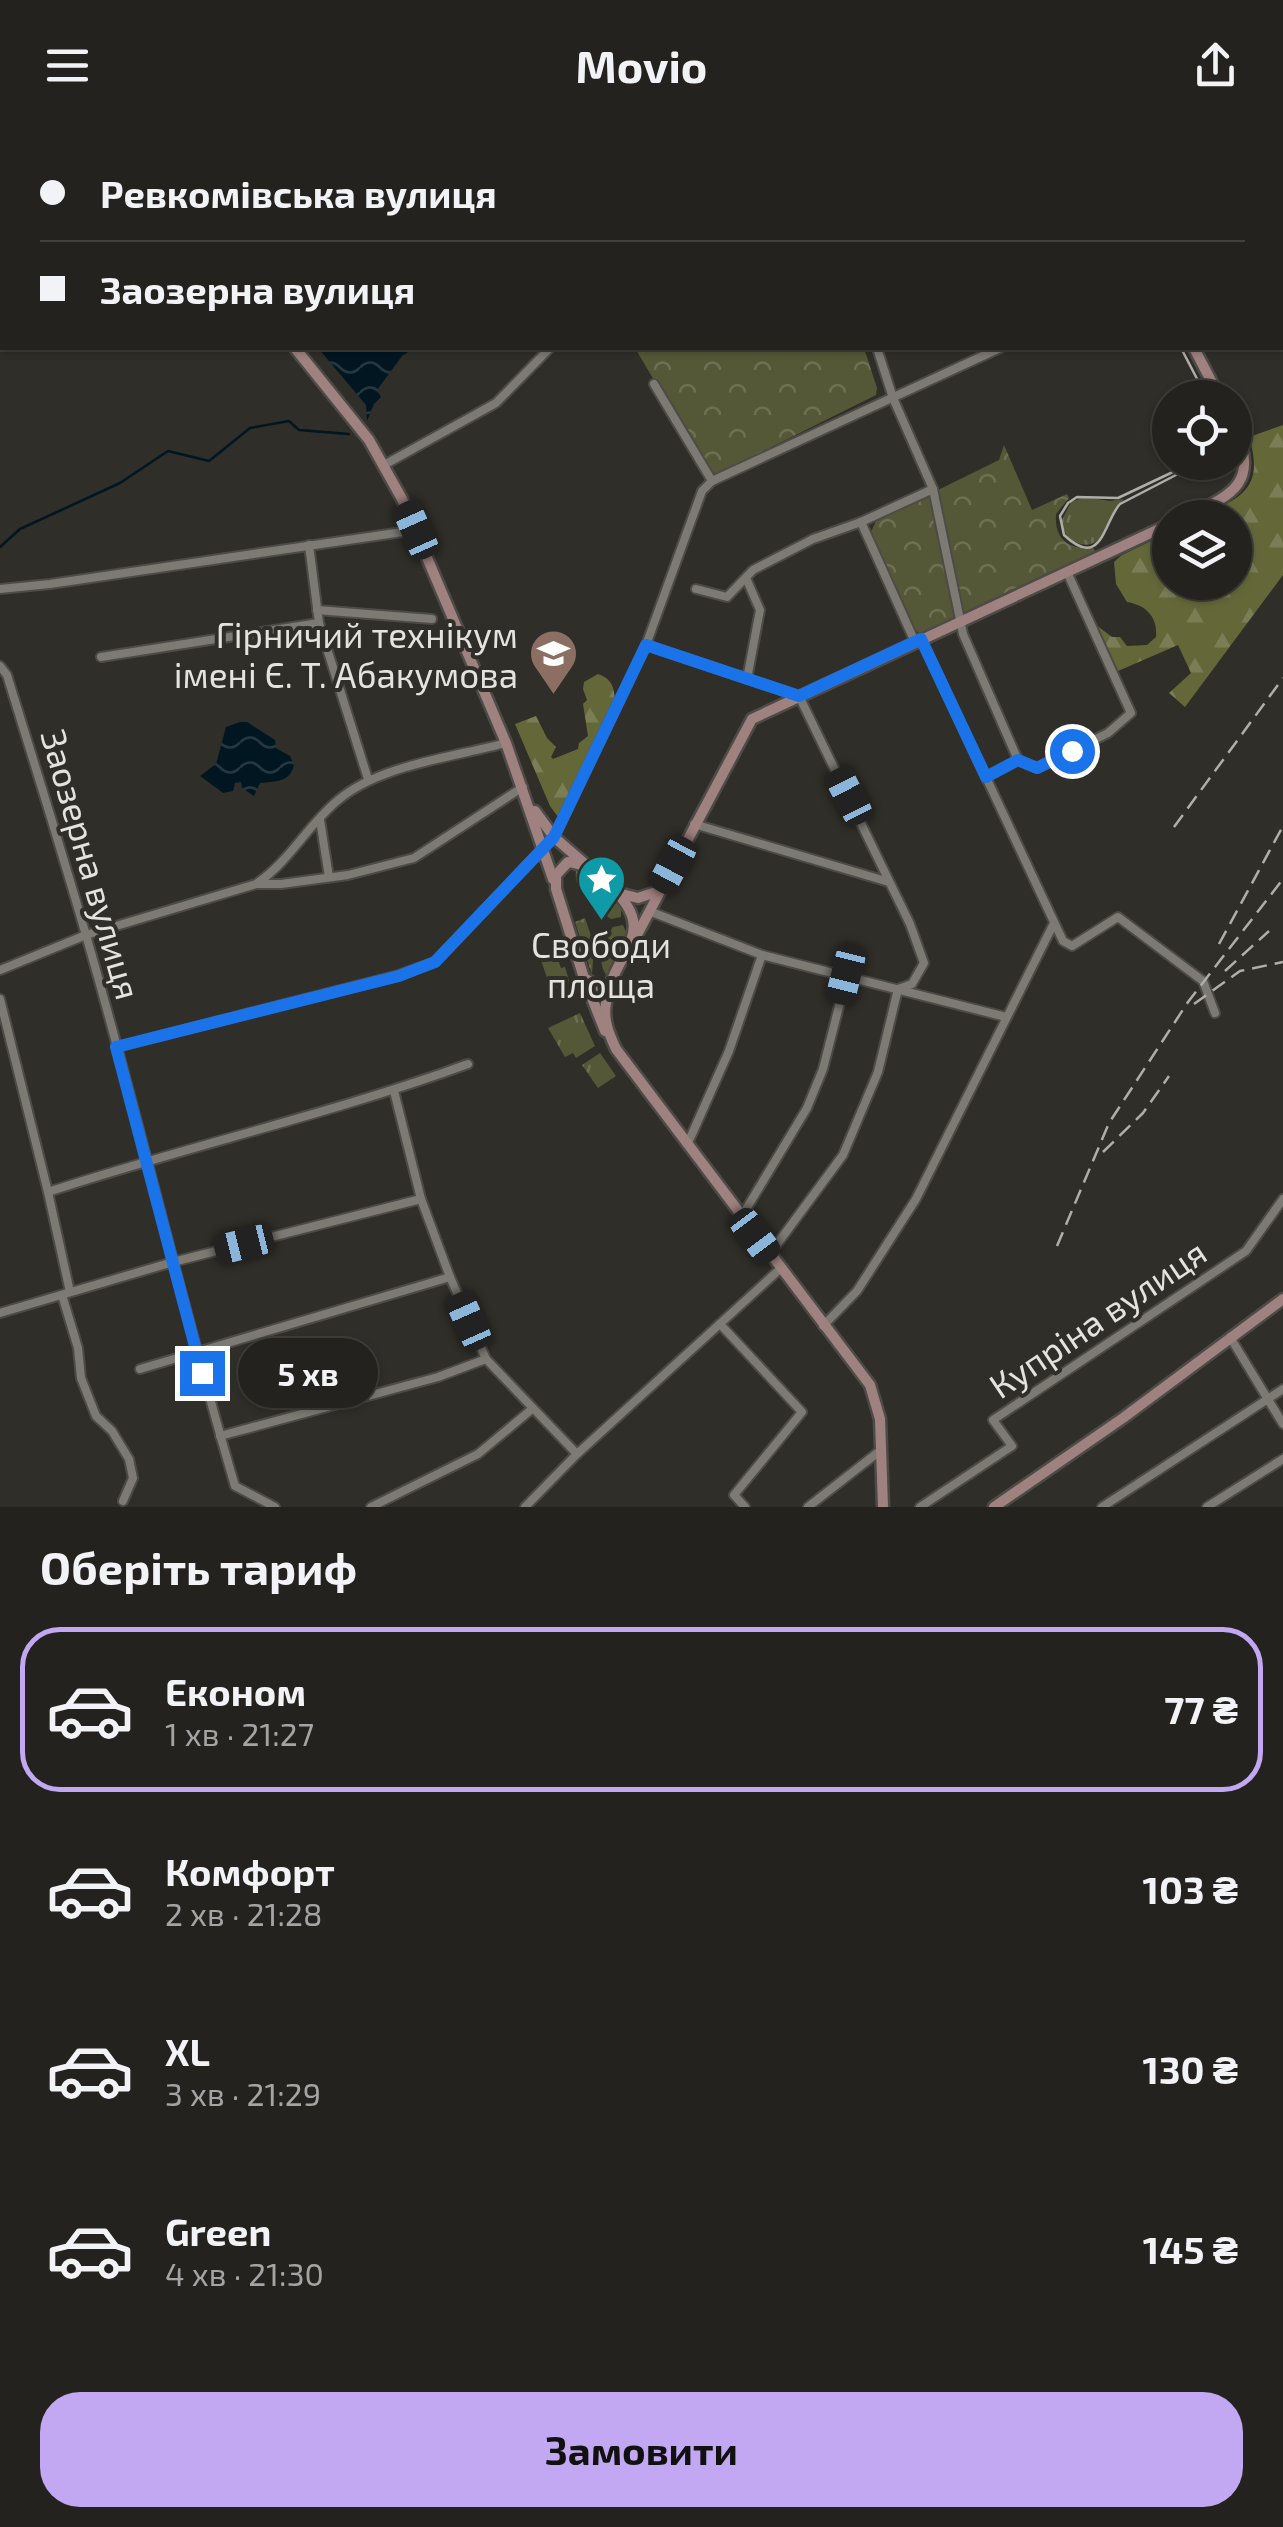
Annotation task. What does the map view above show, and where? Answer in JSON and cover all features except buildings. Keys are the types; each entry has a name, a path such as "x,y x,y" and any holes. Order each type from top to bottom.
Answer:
{"main road":[{"path":"297,350 350,415 384,465 416,530 529,802 600,1023 870,1385 880,1419 883,1507"},
{"path":"1195,350 1211,380"},
{"path":"1221,500 1241,480"},
{"path":"616,1049 605,1009 615,978 748,723 1152,532"},
{"path":"529,802 554,837 618,893 633,916 632,943"},
{"path":"556,890 556,875 562,864 573,862 589,867"},
{"path":"618,893 638,898 660,890"},
{"path":"584,978 600,987 615,978"},
{"path":"994,1507 1123,1418 1283,1299"}],"street":[{"path":"384,465 496,403 548,350"},
{"path":"878,350 893,398 933,488 960,620 1018,760 1037,768 1108,733 1131,713 1066,572"},
{"path":"116,1047 399,976 435,962 554,837 646,645 696,502 712,481 996,350"},
{"path":"654,384 712,481"},
{"path":"696,589 727,598 753,570 813,539 861,522 933,488"},
{"path":"861,522 1063,941 1072,946 1118,917 1204,981 1216,1013"},
{"path":"0,589 416,530"},
{"path":"308,544 318,623 368,779"},
{"path":"746,578 760,610 747,679"},
{"path":"317,610 432,620"},
{"path":"101,657 318,623"},
{"path":"646,645 799,696 914,935 924,964 912,984 898,989"},
{"name":"Заозерна вулиця","path":"0,666 7,675 86,935 236,1486 275,1507"},
{"path":"256,884 275,871 336,802 368,779 506,743"},
{"path":"986,777 1018,760"},
{"path":"0,970 86,935 256,884 348,875 414,858 523,787"},
{"path":"320,820 329,878"},
{"path":"694,824 889,882"},
{"path":"275,871 280,884"},
{"path":"280,884 348,875"},
{"path":"648,911 762,954 1006,1018"},
{"path":"823,1326 857,1291 916,1199 1054,925"},
{"path":"688,1143 729,1051 762,954"},
{"path":"741,1216 807,1108 823,1069 846,975"},
{"path":"770,1254 843,1155 878,1072 898,989"},
{"path":"0,999 48,1192 81,1378 96,1416 112,1431 129,1458 133,1478 124,1501"},
{"path":"48,1192 145,1160 394,1091 468,1064"},
{"path":"394,1091 421,1199 486,1360 577,1454"},
{"path":"0,1314 173,1262 421,1199"},
{"name":"Купріна вулиця","path":"920,1507 1012,1446 993,1420 1246,1251 1283,1199"},
{"path":"525,1507 577,1454 780,1269"},
{"path":"140,1368 450,1278"},
{"path":"720,1324 802,1412 734,1495 745,1507"},
{"path":"1230,1337 1283,1424"},
{"path":"220,1436 438,1377 486,1360"},
{"path":"1102,1507 1283,1389"},
{"path":"372,1507 478,1454 532,1410"},
{"path":"808,1507 881,1450"},
{"path":"1207,1507 1283,1459"}],"green space":[{"path":"636,350 865,350 876,395 717,474 707,470"},
{"path":"1283,425 1283,575 1185,707 1169,693 1191,673 1178,645 1118,671 1096,625 1112,637 1120,637 1127,646 1147,645 1156,637 1149,613 1127,602 1116,584 1114,562 1152,541 1152,600 1252,600 1252,500 1233,500 1252,480 1252,436"},
{"path":"1004,445 1032,510 1067,494 1069,498 1056,514 1060,536 1070,545 1093,547 1095,551 961,614 938,490 999,460"},
{"path":"929,494 954,618 920,634 913,628 871,532 877,519"},
{"path":"1085,497 1124,499 1105,531 1085,545 1069,538 1061,522 1071,502"},
{"path":"598,674 611,684 615,700 561,821 550,806 515,724 536,716 556,747 553,759 578,749 588,736 584,682"},
{"path":"576,870 621,907 621,917 611,919 586,899 578,886"},
{"path":"585,918 594,945 592,975 575,922"},
{"path":"623,925 627,934 606,975 601,962 603,944 613,927"},
{"path":"556,954 570,984 556,988 554,982 548,981 541,960"},
{"path":"580,1013 595,1046 576,1058 573,1053 565,1057 548,1028"},
{"path":"600,1053 616,1076 598,1088 582,1065"}],"water":[{"path":"320,350 411,350 377,390 381,397 367,421 366,405"},
{"path":"247,722 275,740 276,748 290,756 294,765 285,778 260,783 254,796 242,788 241,782 235,783 233,791 223,793 200,776 216,764 226,727"}],"waterway":[{"path":"0,547 20,529 120,483 168,451 209,461 250,428 289,421 299,430 349,434"}],"tram line":[{"path":"1182,350 1198,380"},
{"path":"1156,480 1118,498 1077,497 1060,516 1064,535 1077,545 1094,545 1120,504 1166,480"}],"railway":[{"path":"1174,827 1283,678"},
{"path":"1219,944 1283,826"},
{"path":"1057,1246 1109,1123 1188,1002 1283,879"},
{"path":"1225,971 1269,931"},
{"path":"1194,1004 1240,971 1283,962"},
{"path":"1103,1152 1143,1113 1169,1076"}],"place":[{"name":"Гірничий технікум імені Є. Т. Абакумова","path":"553,696"},
{"name":"Свободи площа","path":"601,922"}],"route":[{"path":"202,1373 116,1047 399,976 435,962 554,837 646,645 799,696 921,639 986,777 1018,760 1037,768 1072,751"}]}
